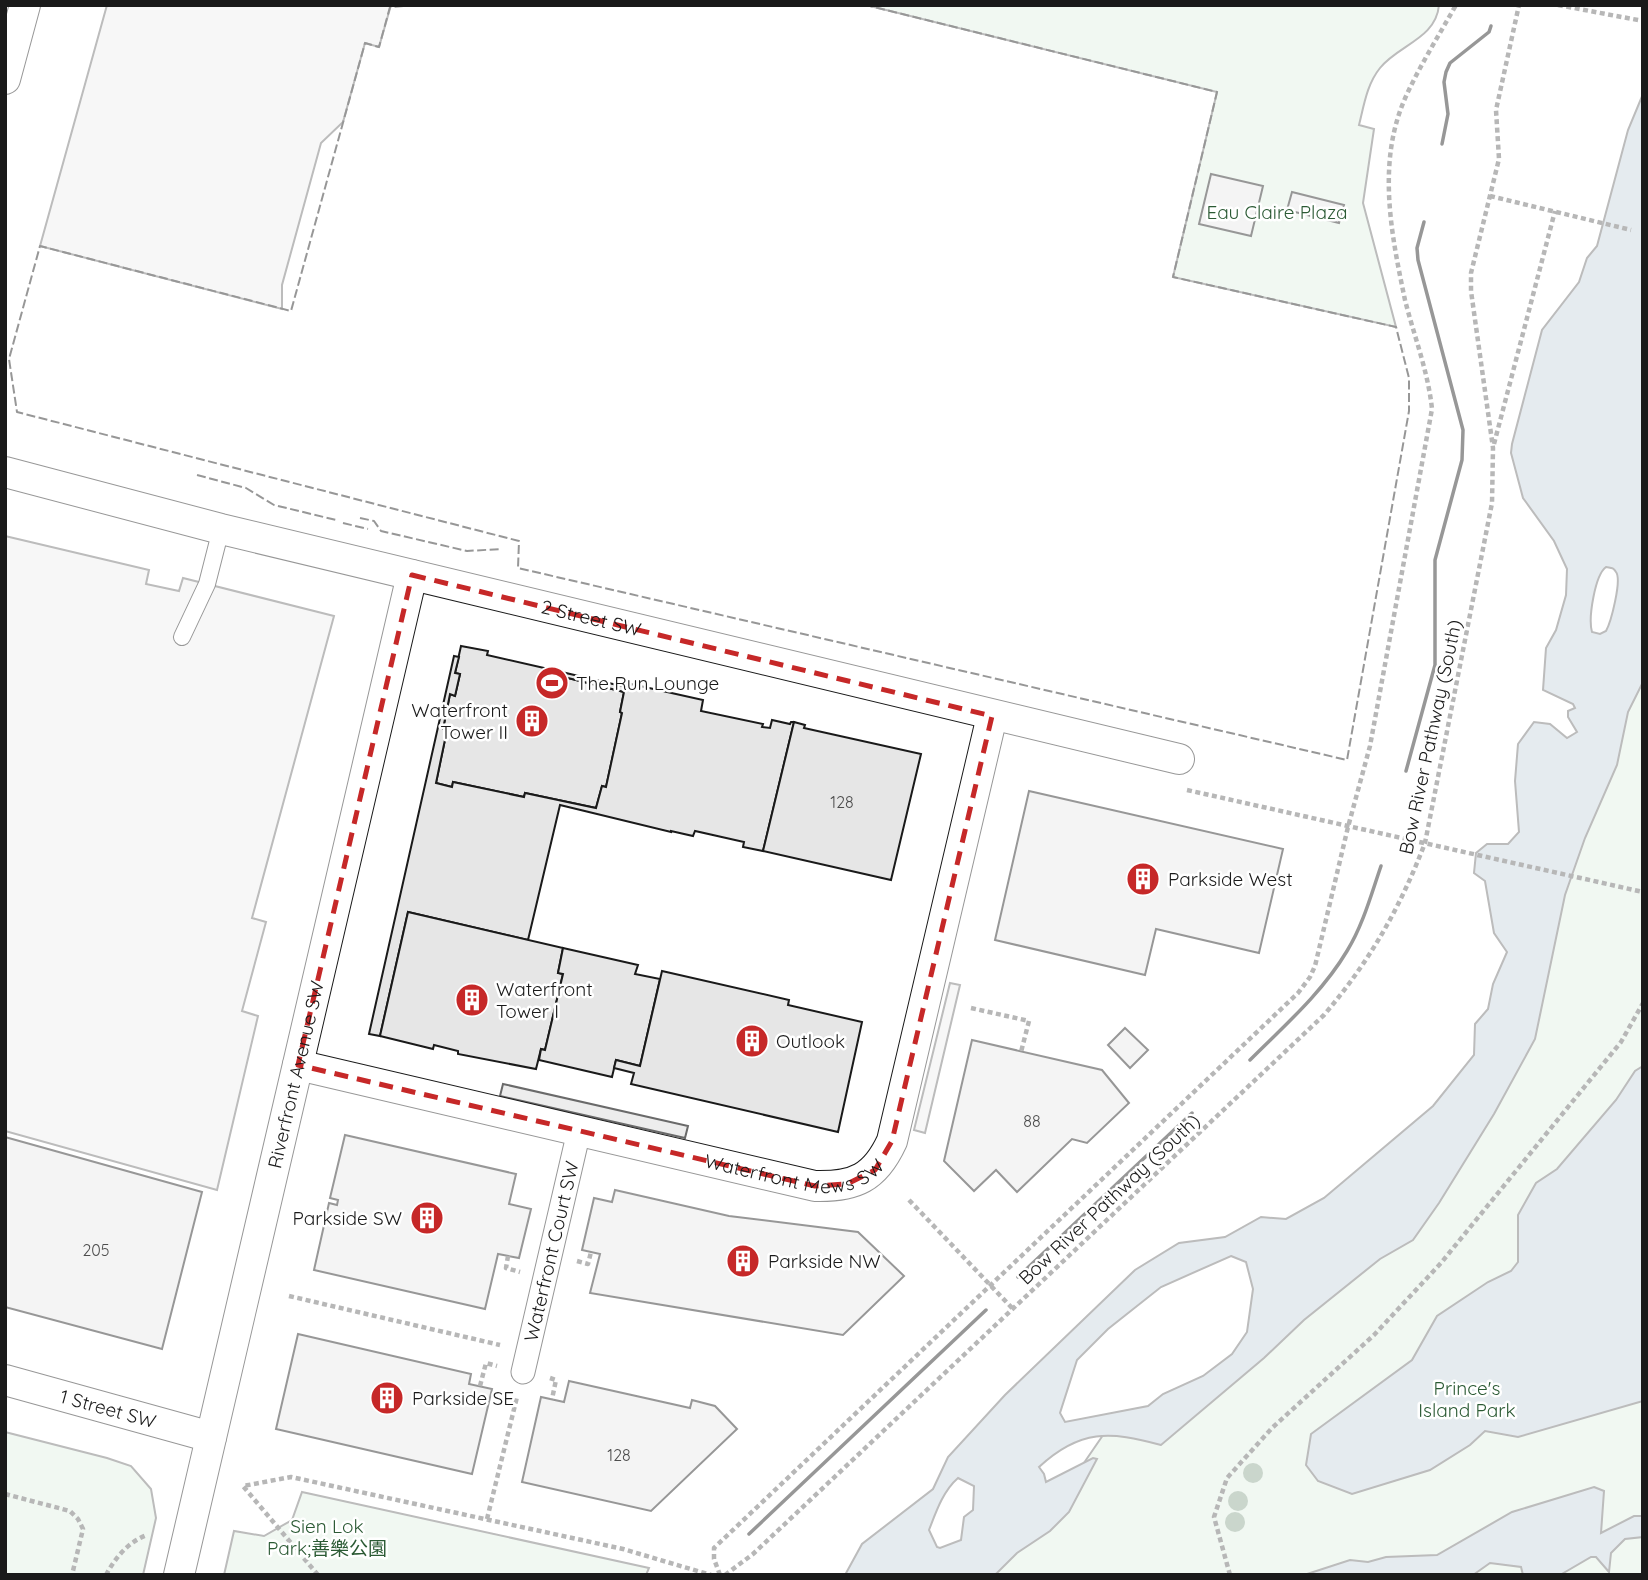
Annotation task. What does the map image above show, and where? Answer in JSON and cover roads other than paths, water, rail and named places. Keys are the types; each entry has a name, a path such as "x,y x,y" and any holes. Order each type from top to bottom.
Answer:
{"street":[{"path":"5,79 25,5"},
{"name":"2 Street SW","path":"5,472 221,529 1179,759"},
{"name":"Riverfront Avenue SW","path":"179,1575 412,575"},
{"name":"Waterfront Mews SW","path":"298,1065 815,1186 847,1184 875,1170 892,1141 992,716"},
{"name":"Waterfront Court SW","path":"525,1362 579,1131"},
{"name":"1 Street SW","path":"5,1380 211,1437"}],"lane":[{"path":"182,637 207,584 221,529"}],"place":[{"name":"The Run Lounge","path":"552,683"},
{"name":"Waterfront Tower II","path":"532,721"},
{"name":"Parkside West","path":"1143,879"},
{"name":"Waterfront Tower I","path":"472,1000"},
{"name":"Outlook","path":"752,1041"},
{"name":"Parkside SW","path":"427,1218"},
{"name":"Parkside NW","path":"743,1261"},
{"name":"Parkside SE","path":"387,1398"}],"park label":[{"name":"Eau Claire Plaza","path":"1277,212"},
{"name":"Prince's Island Park","path":"1467,1399"},
{"name":"Sien Lok Park;善樂公園","path":"327,1537"}]}
